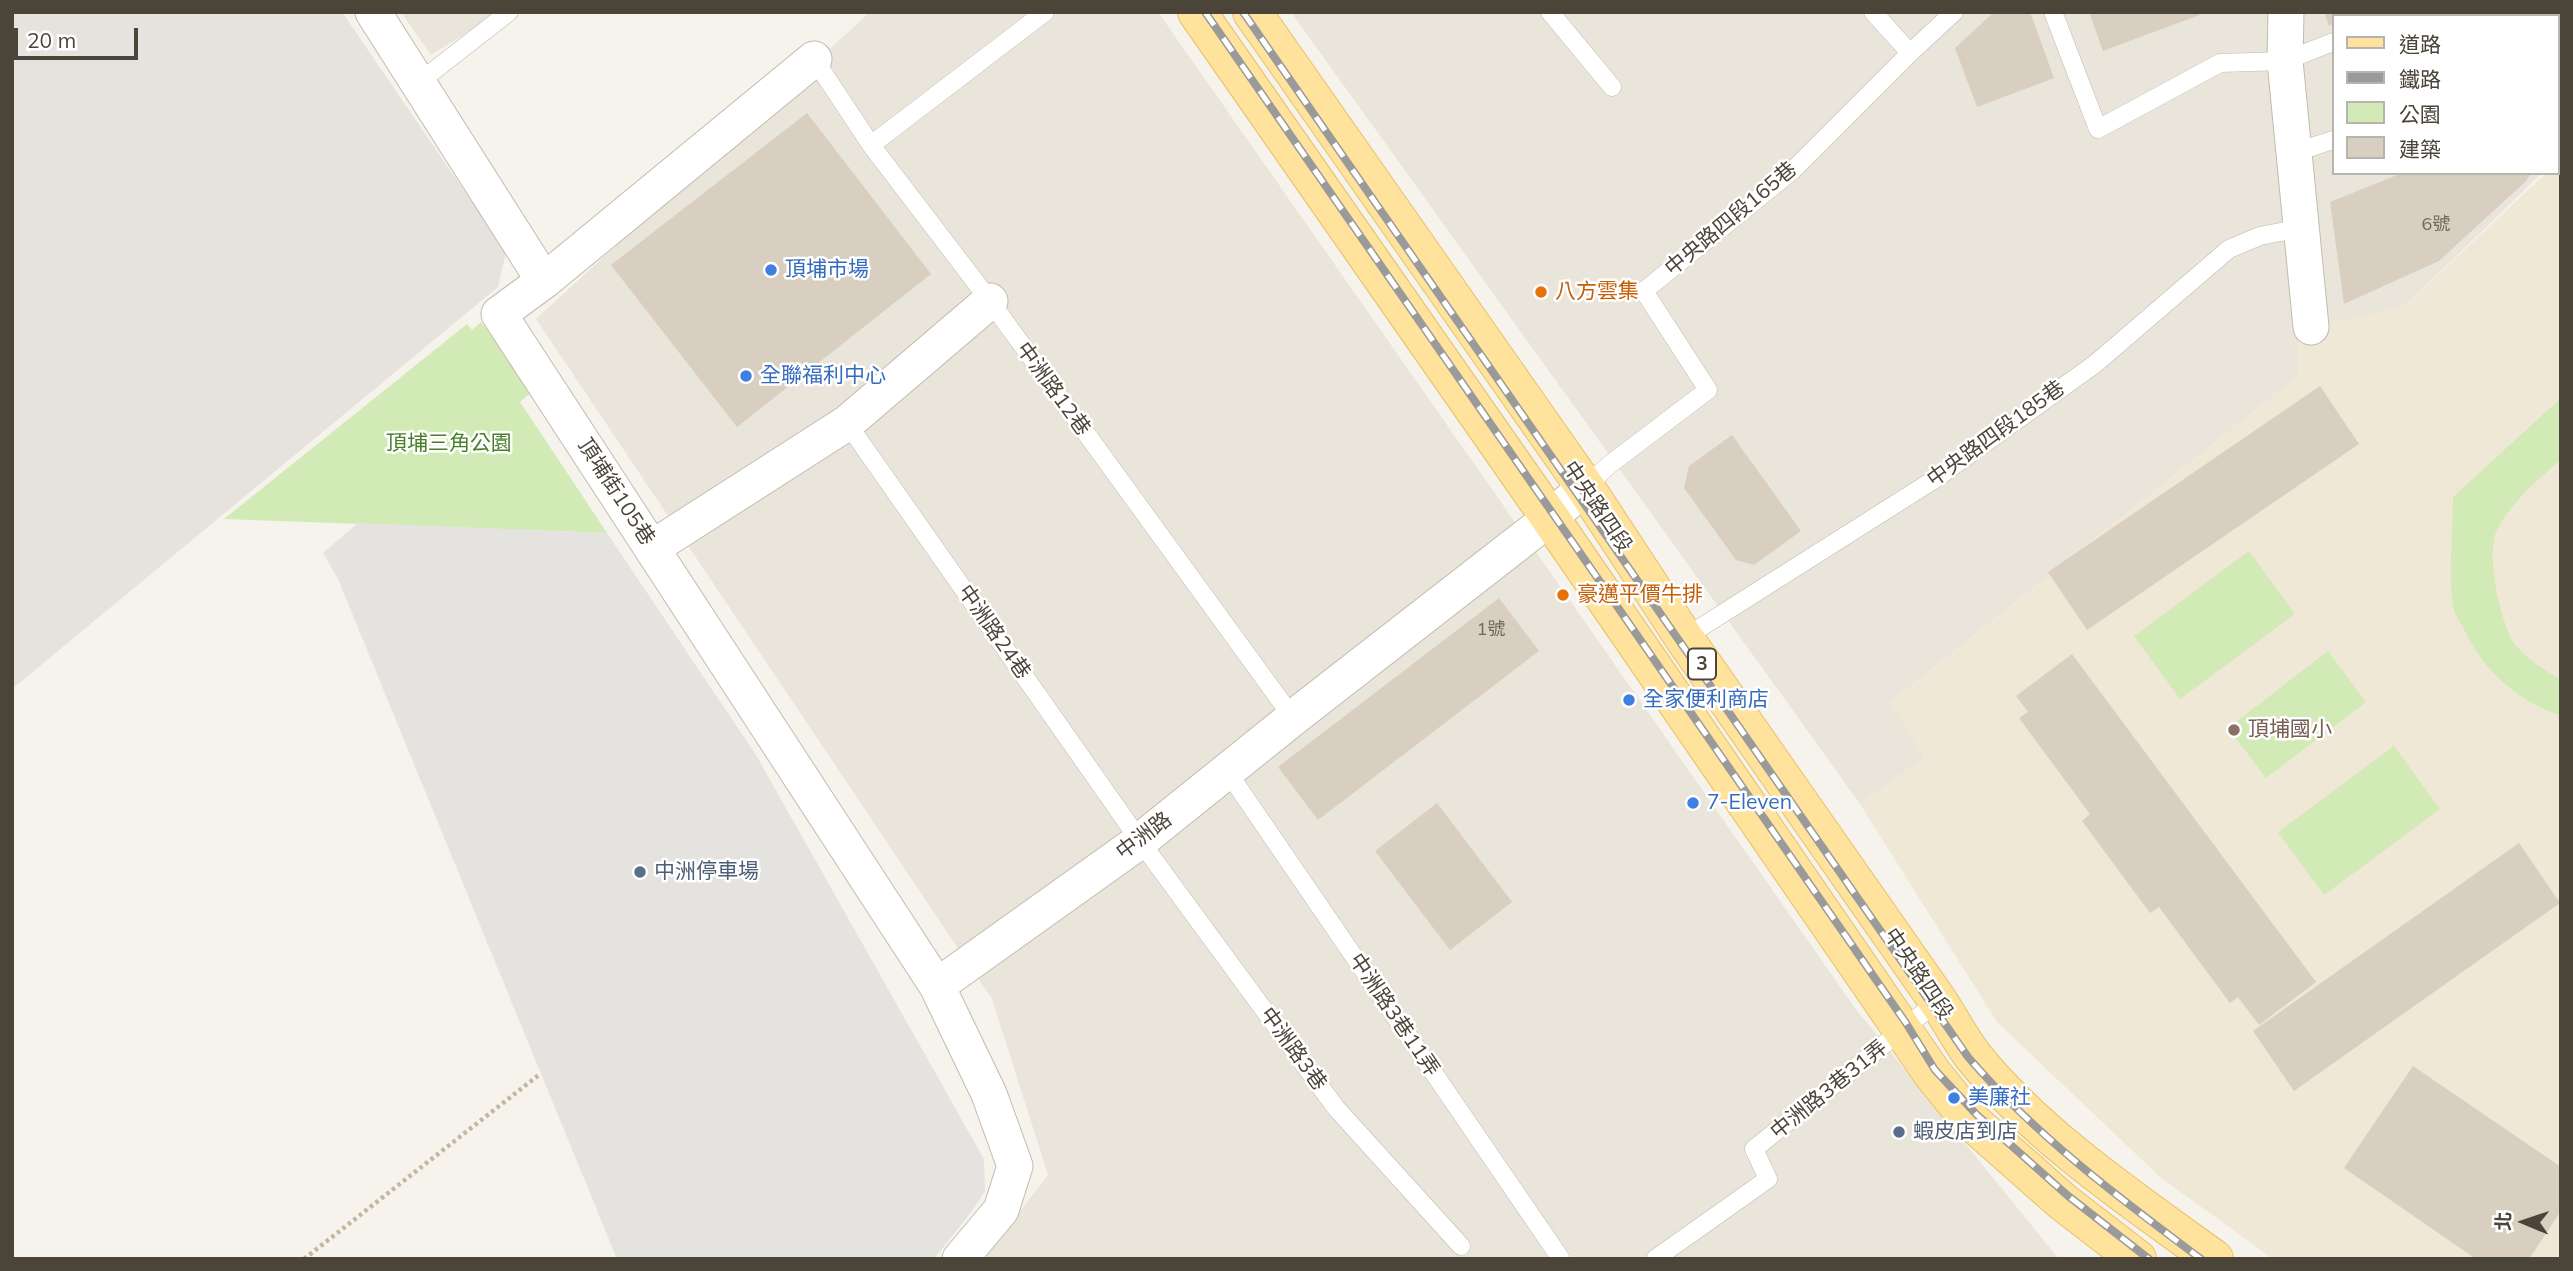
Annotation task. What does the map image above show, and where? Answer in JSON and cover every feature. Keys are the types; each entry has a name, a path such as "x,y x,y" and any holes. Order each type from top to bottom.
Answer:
{"main road":[{"name":"3","path":"1197,12 1550,518 1902,1031 1969,1119 2063,1202 2137,1259"},
{"name":"中央路四段","path":"1252,12 1585,487 1684,638 1938,1001 1971,1054 2006,1093 2090,1167 2207,1256"}],"street":[{"path":"373,12 544,281 814,59"},
{"path":"2286,12 2286,61 2293,153 2311,327"},
{"name":"頂埔街105巷","path":"544,281 499,314 937,986"},
{"path":"652,548 847,423 990,301"},
{"name":"中洲路","path":"937,986 1140,841 1550,518 1585,487"},
{"path":"937,986 989,1094 1014,1166 1001,1210 960,1259"}],"lane":[{"path":"418,83 509,12"},
{"path":"871,145 1045,12"},
{"path":"1550,12 1612,88"},
{"path":"1873,12 1910,53"},
{"name":"中央路四段165巷","path":"1585,487 1609,465 1708,390 1644,291 1793,170 1954,12"},
{"path":"2053,12 2098,129 2220,64 2286,61 2332,43"},
{"name":"中洲路12巷","path":"814,59 871,145 990,301 1293,718"},
{"path":"2293,153 2332,140"},
{"name":"中央路四段185巷","path":"1684,638 1935,479 2095,364 2229,249 2260,236 2301,228"},
{"name":"中洲路24巷","path":"847,423 1140,841"},
{"name":"中洲路3巷11弄","path":"1227,771 1561,1259"},
{"name":"中洲路3巷","path":"1140,841 1336,1108 1461,1246"},
{"name":"中洲路3巷31弄","path":"1655,1259 1768,1179 1754,1149 1938,1001"}],"path":[{"path":"304,1259 540,1074"}],"shaded area":[{"path":"12,12 342,12 506,252 498,287 12,689"},
{"path":"401,12 500,12 431,55"},
{"path":"870,12 1158,12 1855,1008 2059,1259 983,1259 1048,1175 992,999 536,319"},
{"path":"1291,12 2561,12 2559,156 2559,14 2332,14 2332,175 2540,175 2406,305 2297,377 1891,702 1925,758 1860,804"},
{"name":"頂埔國小","path":"2561,159 2561,1259 2273,1259 2160,1177 1997,1022 1860,804 1925,758 1890,703 2297,377 2298,331 2406,305 2544,175 2559,175"},
{"name":"中洲停車場","path":"358,523 607,533 756,755 984,1159 985,1191 934,1259 617,1259 338,579 323,553"}],"green space":[{"name":"頂埔三角公園","path":"481,322 533,391 520,402 607,533 224,519 467,324 472,330"},
{"path":"2561,398 2561,459 2510,510 2497,530 2493,556 2497,591 2506,625 2512,639 2523,653 2561,680 2561,716 2516,693 2481,658 2453,605 2451,566 2453,497"},
{"path":"2249,551 2295,614 2180,699 2134,636"},
{"path":"2328,651 2366,702 2266,778 2228,728"},
{"path":"2394,746 2440,809 2324,895 2278,832"}],"building":[{"path":"1994,12 2030,12 2054,78 1977,107 1955,48"},
{"path":"2089,12 2205,12 2205,13 2103,51"},
{"path":"2324,12 2365,13 2332,14 2332,24 2329,26"},
{"name":"頂埔市場","path":"807,113 931,274 737,427 611,265"},
{"path":"2397,175 2530,175 2439,261 2344,304 2330,202"},
{"path":"2320,386 2359,444 2087,630 2048,572"},
{"path":"1732,435 1801,531 1754,565 1736,560 1684,488 1689,466"},
{"path":"1499,598 1539,651 1318,820 1278,767"},
{"path":"2072,654 2316,982 2259,1025 2238,997 2230,1003 2159,907 2150,913 2082,821 2090,814 2019,718 2028,712 2016,696"},
{"path":"1437,803 1512,902 1450,950 1375,851"},
{"path":"2519,843 2560,903 2294,1091 2253,1031"},
{"path":"2413,1066 2561,1167 2561,1211 2529,1259 2476,1259 2344,1168"}],"railway":[{"path":"1205,12 1906,1023 1935,1070 1977,1115 2067,1195 2149,1259"},
{"path":"1243,12 1968,1057 1994,1086 2050,1139 2109,1189 2201,1259"}],"place":[{"name":"頂埔市場","path":"771,270"},
{"name":"八方雲集","path":"1541,292"},
{"name":"全聯福利中心","path":"746,376"},
{"name":"豪邁平價牛排","path":"1563,595"},
{"name":"全家便利商店","path":"1629,700"},
{"name":"頂埔國小","path":"2234,730"},
{"name":"7-Eleven","path":"1693,803"},
{"name":"中洲停車場","path":"640,872"},
{"name":"美廉社","path":"1954,1098"},
{"name":"蝦皮店到店","path":"1899,1132"}]}
